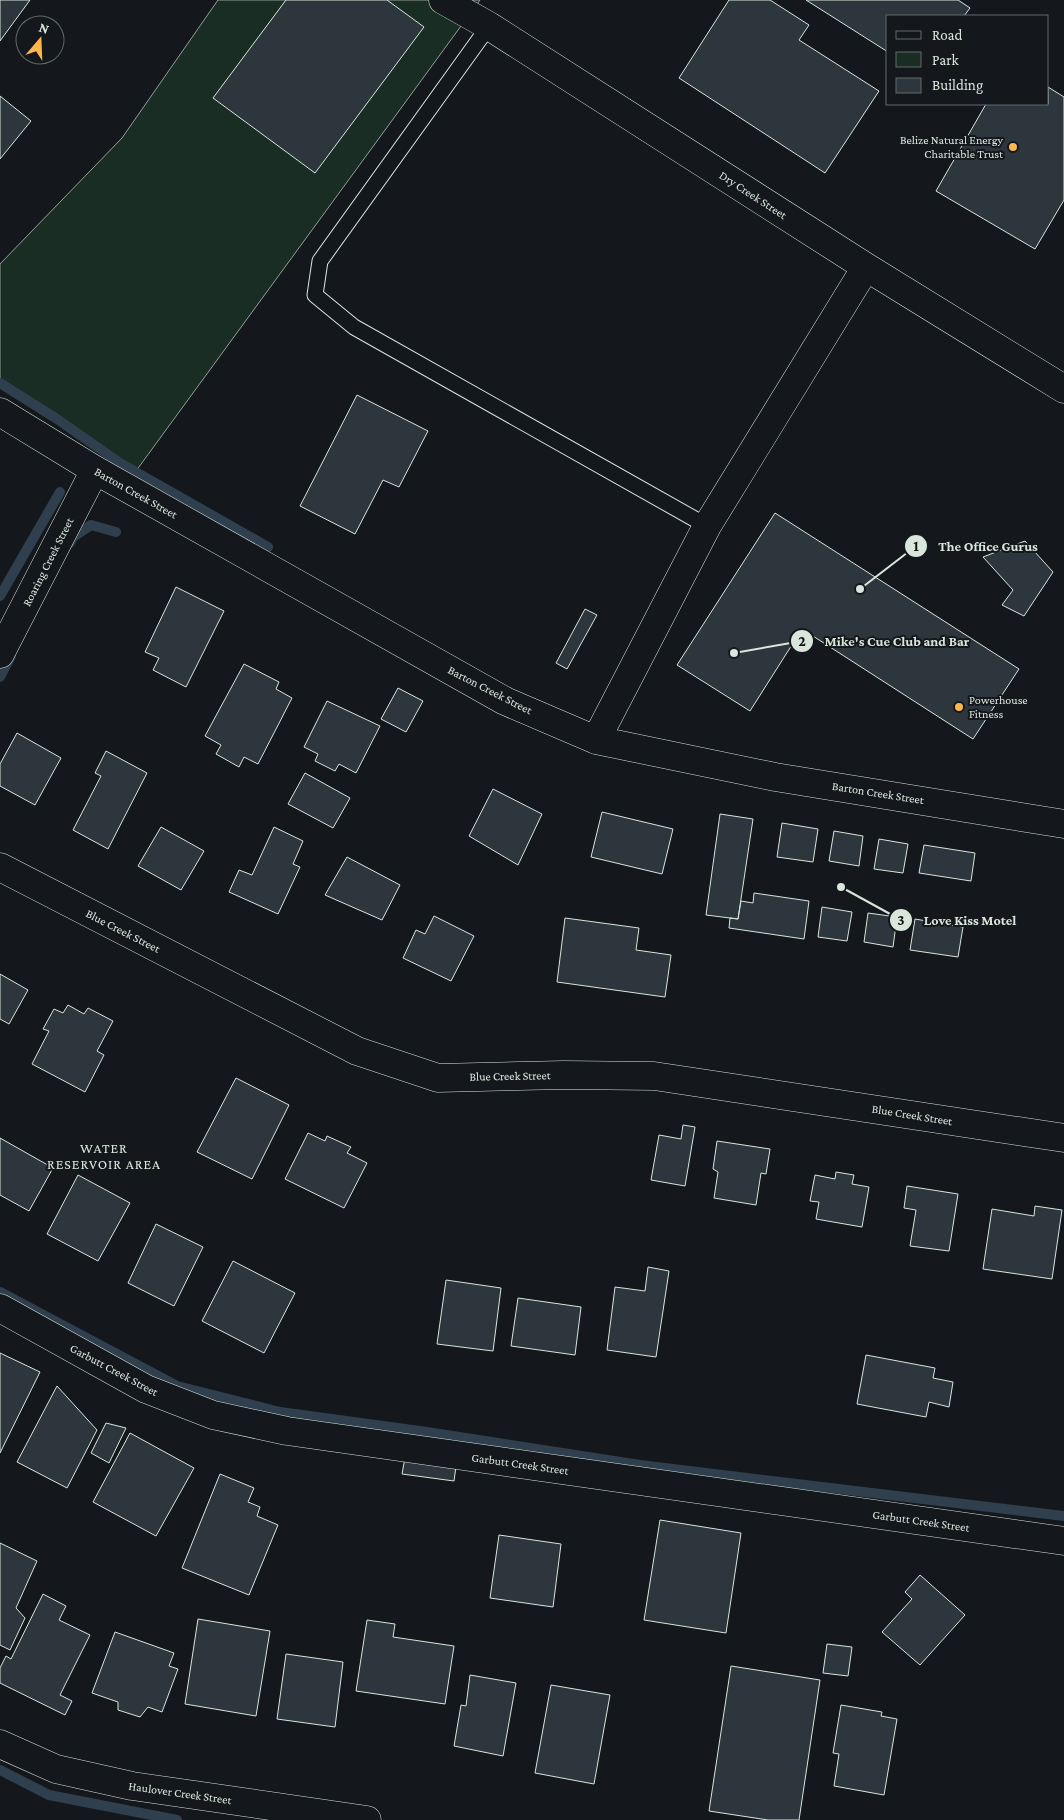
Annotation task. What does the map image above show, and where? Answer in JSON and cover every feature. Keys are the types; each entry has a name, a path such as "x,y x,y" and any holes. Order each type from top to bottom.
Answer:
{"street":[{"name":"Dry Creek Street","path":"443,0 489,26 866,267 1064,389"},
{"path":"596,740 706,526 866,267"},
{"name":"Barton Creek Street","path":"0,412 95,470 505,701 596,740 775,777 1064,824"},
{"name":"Roaring Creek Street","path":"0,654 95,470"},
{"name":"Blue Creek Street","path":"0,867 357,1052 438,1078 564,1075 654,1076 1064,1138"},
{"name":"Garbutt Creek Street","path":"0,1308 146,1389 213,1415 287,1431 1064,1541"},
{"name":"Haulover Creek Street","path":"0,1744 56,1769 132,1786 367,1820"}],"lane":[{"path":"489,26 320,261 315,295 354,327 706,526"}],"green space":[{"path":"218,0 480,0 136,471 0,379 0,264 122,138"}],"building":[{"path":"0,0 30,0 19,15 15,15 15,20 0,41"},
{"path":"286,0 387,0 424,27 315,173 213,98"},
{"path":"729,0 770,0 809,25 799,40 879,91 825,173 679,78"},
{"path":"806,0 958,0 970,8 965,15 886,15 886,51"},
{"name":"Belize Natural Energy Charitable Trust","path":"1049,88 1064,97 1064,200 1035,249 936,191 985,105 1049,105"},
{"path":"0,96 31,121 0,159"},
{"path":"357,395 428,431 399,487 383,480 355,534 300,506"},
{"path":"775,513 1019,669 973,739 802,629 750,711 677,665"},
{"path":"1025,541 1053,572 1024,616 1002,605 1013,590 983,557"},
{"path":"176,587 224,611 186,687 153,670 159,658 145,652"},
{"path":"585,609 597,615 567,669 556,663"},
{"path":"244,664 279,682 276,689 292,698 258,764 244,757 239,767 216,754 221,745 205,736"},
{"path":"398,688 423,701 406,732 381,719"},
{"path":"327,701 380,726 356,773 339,764 335,771 315,761 318,754 304,747"},
{"path":"17,733 61,758 35,805 0,786 0,764"},
{"path":"106,751 147,773 108,849 73,830 101,776 95,773"},
{"path":"305,773 350,798 333,828 288,804"},
{"path":"493,789 542,814 518,865 469,836"},
{"path":"602,812 673,829 662,874 591,857"},
{"path":"720,814 753,819 738,919 706,915"},
{"path":"782,823 818,829 813,862 777,857"},
{"path":"161,827 204,851 181,890 138,866"},
{"path":"274,827 303,841 293,864 300,867 278,914 229,892 239,870 252,875"},
{"path":"834,831 863,836 859,866 829,861"},
{"path":"879,839 908,844 903,873 874,869"},
{"path":"924,845 975,853 971,881 919,873"},
{"path":"347,857 400,885 382,920 325,895"},
{"path":"754,893 809,901 804,939 729,928 730,918 738,919 741,901 753,903"},
{"path":"822,907 852,912 847,941 818,937"},
{"path":"868,913 897,917 893,947 864,942"},
{"path":"434,916 474,936 451,981 403,958 416,930 425,934"},
{"path":"565,918 639,928 636,950 671,955 665,997 557,982"},
{"path":"915,919 963,927 958,957 910,950"},
{"path":"0,974 28,990 9,1024 0,1019"},
{"path":"68,1005 84,1014 88,1008 113,1021 97,1051 104,1055 85,1092 32,1064 49,1031 43,1029 54,1009 63,1013"},
{"path":"236,1078 289,1105 252,1179 197,1152"},
{"path":"683,1125 695,1127 685,1186 651,1180 659,1135 681,1139"},
{"path":"308,1133 325,1141 327,1136 351,1147 347,1153 367,1163 344,1208 285,1179"},
{"path":"0,1138 53,1168 29,1211 0,1195"},
{"path":"717,1141 770,1149 766,1174 761,1173 756,1205 714,1198 718,1172 713,1169"},
{"path":"836,1172 854,1175 852,1184 869,1187 862,1227 816,1219 819,1202 810,1201 815,1175 835,1179"},
{"path":"78,1175 130,1203 98,1261 47,1234"},
{"path":"907,1186 958,1194 949,1251 910,1246 916,1210 904,1208"},
{"path":"1035,1206 1062,1210 1052,1279 983,1269 992,1209 1034,1216"},
{"path":"156,1224 203,1247 174,1306 128,1283"},
{"path":"233,1261 295,1293 264,1353 202,1321"},
{"path":"648,1267 669,1271 656,1357 607,1350 615,1287 645,1291"},
{"path":"446,1280 501,1288 493,1351 437,1344"},
{"path":"518,1298 581,1307 575,1355 511,1346"},
{"path":"0,1353 40,1372 0,1453"},
{"path":"866,1355 935,1368 933,1378 953,1382 949,1407 929,1402 926,1417 857,1404"},
{"path":"57,1386 97,1430 67,1488 17,1462"},
{"path":"106,1423 126,1428 109,1463 91,1453"},
{"path":"130,1433 194,1468 156,1536 93,1502"},
{"path":"406,1452 457,1459 454,1481 402,1474"},
{"path":"220,1474 254,1488 248,1502 260,1507 257,1516 278,1525 249,1595 182,1568"},
{"path":"660,1520 741,1533 726,1633 644,1620"},
{"path":"499,1535 561,1544 553,1607 490,1598"},
{"path":"0,1543 37,1561 16,1608 25,1618 10,1650 0,1645"},
{"path":"920,1575 965,1615 920,1665 882,1632 912,1599 905,1592"},
{"path":"43,1594 66,1606 59,1620 90,1635 60,1695 72,1701 65,1715 0,1683 0,1668 6,1656 11,1659"},
{"path":"198,1619 270,1631 256,1716 185,1704"},
{"path":"367,1620 395,1624 393,1637 454,1646 445,1704 356,1691"},
{"path":"115,1632 174,1653 169,1666 178,1669 162,1712 148,1707 140,1717 118,1710 118,1702 92,1693"},
{"path":"827,1644 852,1647 848,1676 823,1673"},
{"path":"286,1654 343,1662 335,1727 277,1719"},
{"path":"731,1666 820,1680 799,1820 768,1820 709,1811"},
{"path":"470,1675 516,1683 503,1756 454,1746 461,1705 466,1706"},
{"path":"551,1685 610,1695 594,1784 535,1773"},
{"path":"841,1705 882,1712 881,1716 897,1719 884,1795 834,1786 839,1754 833,1753"}],"waterway":[{"path":"0,383 57,419 120,463 268,547"},
{"path":"0,596 60,492"},
{"path":"70,543 73,537 91,525 116,532"},
{"path":"0,677 11,656"},
{"path":"0,1292 177,1386 280,1412 427,1432 640,1465 1064,1516"},
{"path":"0,1770 49,1795 177,1820"}],"place":[{"name":"Belize Natural Energy Charitable Trust","path":"1013,147"},
{"name":"The Office Gurus","path":"860,589"},
{"name":"Mike's Cue Club and Bar","path":"734,653"},
{"name":"Powerhouse Fitness","path":"959,707"},
{"name":"Love Kiss Motel","path":"841,887"}],"district":[{"name":"WATER RESERVOIR AREA","path":"104,1156"}]}
